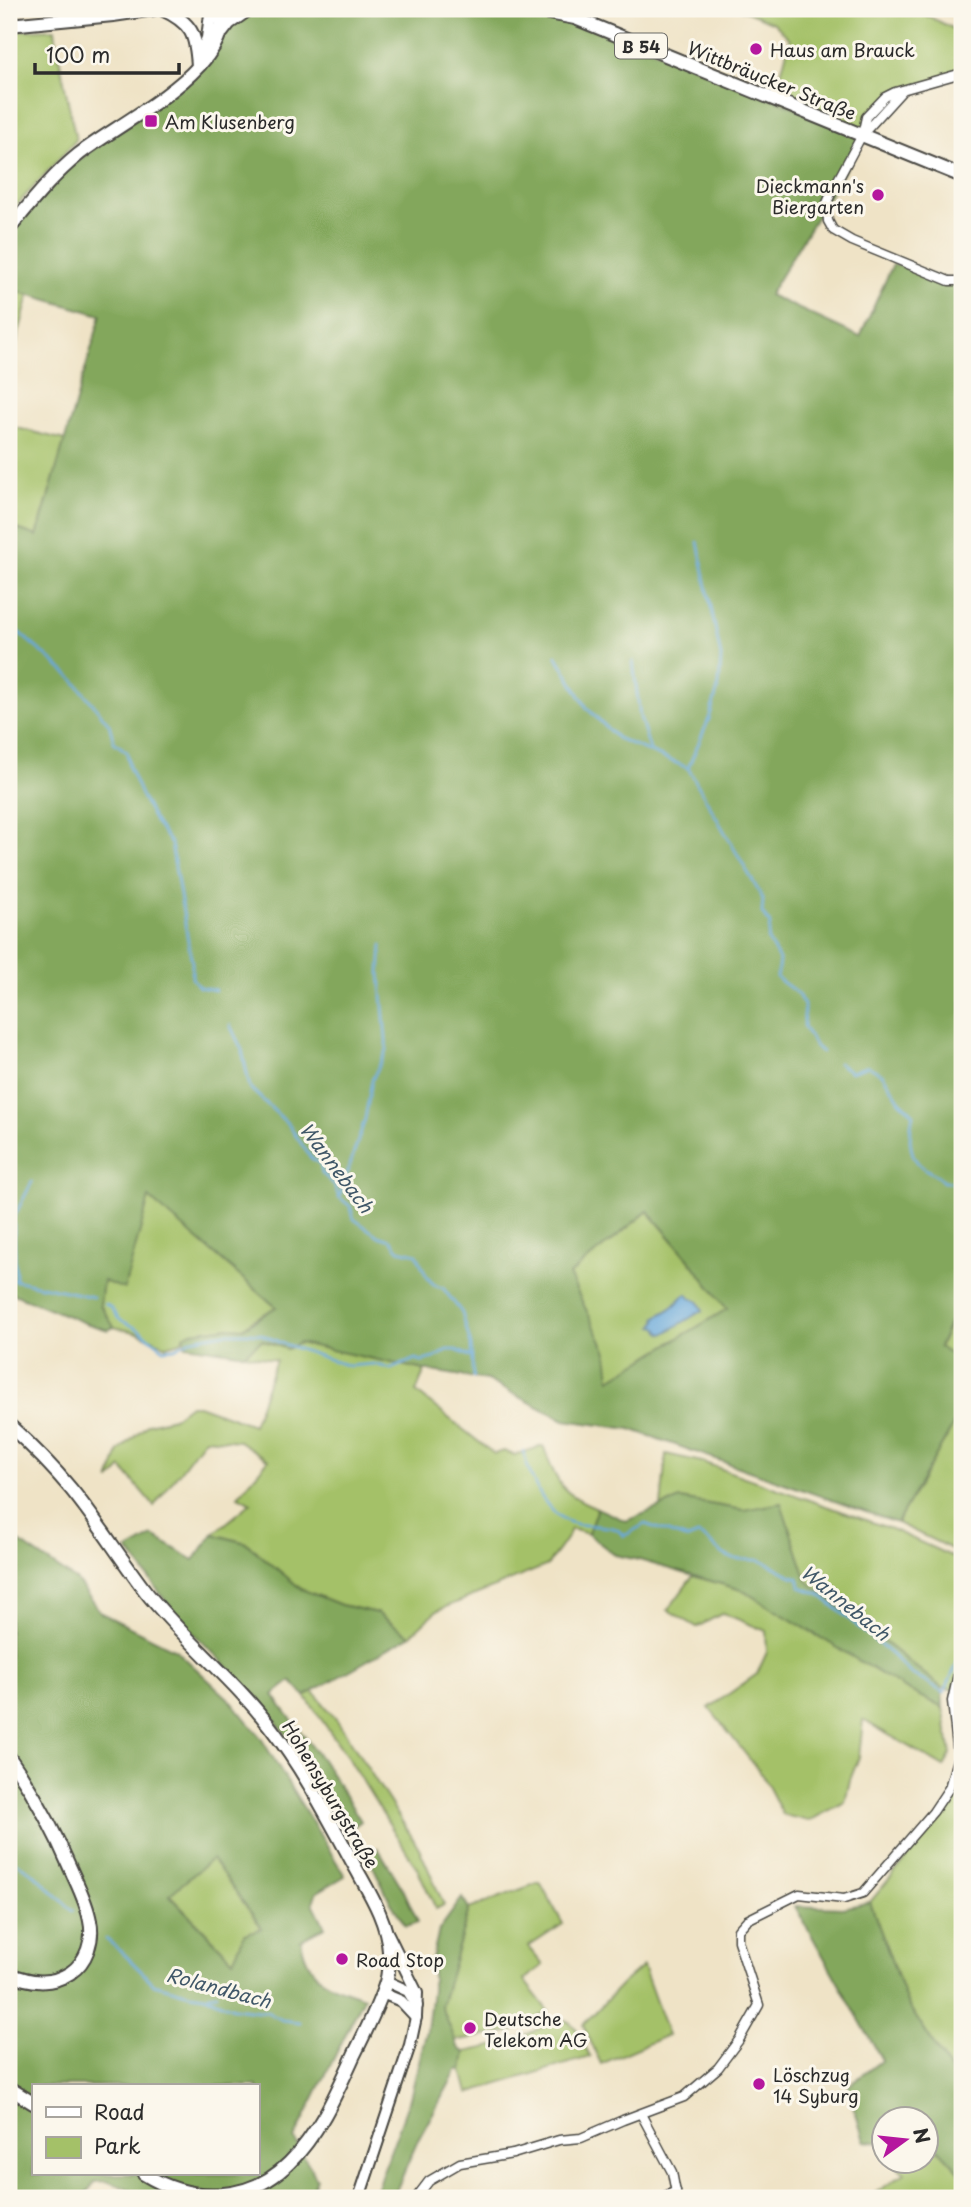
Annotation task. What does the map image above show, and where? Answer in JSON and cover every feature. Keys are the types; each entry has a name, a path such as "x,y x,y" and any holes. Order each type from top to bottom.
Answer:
{"main road":[{"path":"9,25 155,9"},
{"path":"162,9 182,19 189,27 197,48 198,66"},
{"path":"198,66 214,9"},
{"path":"220,9 222,32"},
{"path":"9,229 70,162 167,95 198,66 229,23 248,9"},
{"name":"Wittbräucker Straße","path":"528,9 575,18 962,176"},
{"name":"Hohensyburgstraße","path":"9,1425 51,1465 72,1490 146,1592 177,1628 271,1727 374,1900 385,1928 389,1950 384,1987 335,2095 297,2156 267,2180 237,2193 205,2196 188,2193 147,2176"},
{"path":"9,1757 54,1833 81,1893 91,1929 86,1955 72,1972 49,1982 34,1982 9,1974"},
{"path":"9,2088 32,2102"}],"street":[{"path":"962,73 895,92 872,108 866,117 862,135 827,203 828,220 833,230 852,241 949,281 962,279"},
{"path":"416,2198 429,2181 460,2163 513,2154 559,2140 581,2138 684,2097 712,2073 739,2040 759,2002 737,1936 741,1925 799,1894 844,1899 863,1893 933,1812 949,1788 958,1756 952,1701 962,1667"},
{"path":"359,2198 410,2045 417,2011 417,1993 412,1980 385,1928"},
{"path":"384,1987 408,1992 417,2011"},
{"path":"640,2114 672,2172 676,2194 661,2198"}],"green space":[{"path":"214,9 528,9 575,18 862,135 849,163 769,295 860,337 893,264 962,284 962,1296 939,1347 962,1362 962,1410 897,1523 630,1429 564,1420 487,1380 425,1370 299,1343 287,1349 262,1340 244,1354 185,1345 184,1336 191,1332 243,1328 276,1307 149,1198 124,1289 103,1281 100,1305 114,1327 108,1330 85,1323 9,1292 9,526 37,536 101,315 9,289 9,229 45,187 198,66","holes":["648,1211 727,1309 610,1379 607,1352 569,1275"]},
{"path":"740,9 914,9 962,33 962,73 902,91 872,109 862,135 774,100 790,39 774,23"},
{"path":"55,29 76,140 9,214 9,31"},
{"path":"9,289 29,295 9,371"},
{"path":"9,426 65,440 37,536 9,526"},
{"path":"149,1197 276,1307 243,1328 229,1327 184,1336 181,1342 167,1346 139,1333 114,1327 100,1305 103,1280 124,1288"},
{"path":"648,1211 727,1309 610,1380 569,1275"},
{"path":"962,1296 962,1362 939,1348"},
{"path":"262,1340 287,1349 299,1343 425,1370 416,1392 494,1454 504,1451 514,1455 543,1446 561,1485 574,1497 597,1508 588,1534 571,1529 548,1565 436,1611 410,1636 377,1613 341,1605 301,1589 246,1543 213,1534 251,1503 238,1496 268,1460 239,1441 205,1438 154,1506 122,1468 109,1481 119,1451 148,1424 173,1418 190,1405 198,1405 253,1425 276,1360 244,1354"},
{"path":"962,1410 962,1554 897,1523"},
{"path":"666,1454 702,1462 891,1529 962,1561 962,1690 942,1688 807,1581 781,1504 744,1510 680,1499 661,1507"},
{"path":"680,1499 744,1510 781,1503 807,1581 942,1688 943,1708 904,1688 742,1590 615,1555 588,1534 597,1508 626,1521"},
{"path":"213,1534 246,1543 301,1589 341,1605 377,1613 410,1636 305,1696 291,1681 273,1695 323,1761 361,1821 348,1831 301,1755 256,1695 180,1620 128,1550 153,1536 194,1560"},
{"path":"9,1535 77,1581 101,1613 176,1650 231,1701 261,1738 345,1876 316,1893 313,1903 325,1927 301,1940 304,1953 309,1964 322,1979 340,1989 364,1997 294,2139 317,2179 308,2198 149,2198 107,2181 95,2182 82,2198 9,2198","holes":["212,1859 262,1928 245,1934 233,1960 169,1895"]},
{"path":"693,1576 742,1590 904,1688 943,1708 951,1754 944,1767 863,1720 859,1757 845,1802 809,1821 783,1815 763,1776 709,1708 757,1674 767,1652 766,1631 723,1613 697,1627 668,1610"},
{"path":"313,1691 337,1720 419,1848 444,1905 436,1909 418,1870 347,1756 305,1696"},
{"path":"962,1771 962,2093 907,2003 870,1902 951,1805"},
{"path":"378,1848 404,1891 418,1922 406,1926 391,1903 367,1854"},
{"path":"212,1858 262,1928 233,1960 169,1894"},
{"path":"540,1882 563,1924 528,1947 543,1965 524,1980 548,2011 513,2031 455,2041 441,2006 469,1909"},
{"path":"462,1898 469,1909 441,2006 459,2049 465,2052 462,2070 457,2070 418,2140 393,2198 373,2198 410,2098 427,2030 432,1991 432,1959 439,1930"},
{"path":"870,1902 907,2003 962,2093 962,2174 940,2150 940,2106 870,2106 870,2142 864,2141 848,2086 882,2060 795,1906 843,1908"},
{"path":"643,1966 668,2035 601,2064 583,2025"},
{"path":"559,2019 571,2023 590,2057 468,2093 462,2070 465,2052 511,2042"},
{"path":"940,2150 962,2174 962,2198 868,2198 901,2176 940,2176"}],"water":[{"path":"687,1294 698,1301 703,1310 664,1334 661,1333 658,1327 654,1326 656,1318"}],"waterway":[{"path":"688,768 709,719 719,685 721,657 698,542"},
{"name":"Wannebach","path":"9,624 73,679 109,724 114,742 127,752 129,767 141,795 155,822 171,844 192,963 192,978 199,987 215,990"},
{"path":"556,655 587,708 617,738 688,768"},
{"path":"633,661 640,717 650,750"},
{"path":"688,768 763,899 762,913 770,924 768,940 779,960 777,978 797,993 804,1005 804,1026 814,1045 822,1052"},
{"path":"340,1195 365,1119 372,1080 387,1050 380,973 382,945"},
{"name":"Wannebach","path":"230,1025 242,1050 250,1088 288,1124 311,1158 320,1164 322,1173 334,1185 339,1197 350,1206 354,1219 378,1236 391,1240 399,1250 417,1254 429,1280 443,1288 462,1313 471,1345 473,1378"},
{"path":"838,1063 851,1072 868,1066 883,1075 900,1101 913,1113 910,1141 916,1161 943,1182 953,1182 962,1188"},
{"path":"16,1281 13,1219 32,1182"},
{"path":"9,1279 93,1297"},
{"path":"105,1304 119,1319 138,1329 164,1349 175,1348 192,1339 225,1333 248,1333 261,1334 349,1366 374,1364 391,1369 416,1359 422,1361 434,1358 447,1350 456,1350 472,1357"},
{"name":"Wannebach","path":"523,1451 541,1495 556,1514 565,1520 612,1528 624,1536 645,1524 688,1539 698,1535 729,1557 768,1564 798,1578 801,1587 819,1594 910,1673 944,1693 962,1652"},
{"name":"Rolandbach","path":"9,1858 32,1872 73,1911"},
{"name":"Rolandbach","path":"106,1939 154,1984 205,1996 233,2008 267,2012 282,2020 300,2022"},
{"path":"209,1995 217,1994"}],"place":[{"name":"Haus am Brauck","path":"756,49"},
{"name":"Am Klusenberg","path":"151,121"},
{"name":"Dieckmann's Biergarten","path":"878,195"},
{"name":"Road Stop","path":"342,1959"},
{"name":"Deutsche Telekom AG","path":"470,2028"},
{"name":"Löschzug 14 Syburg","path":"759,2084"}]}
